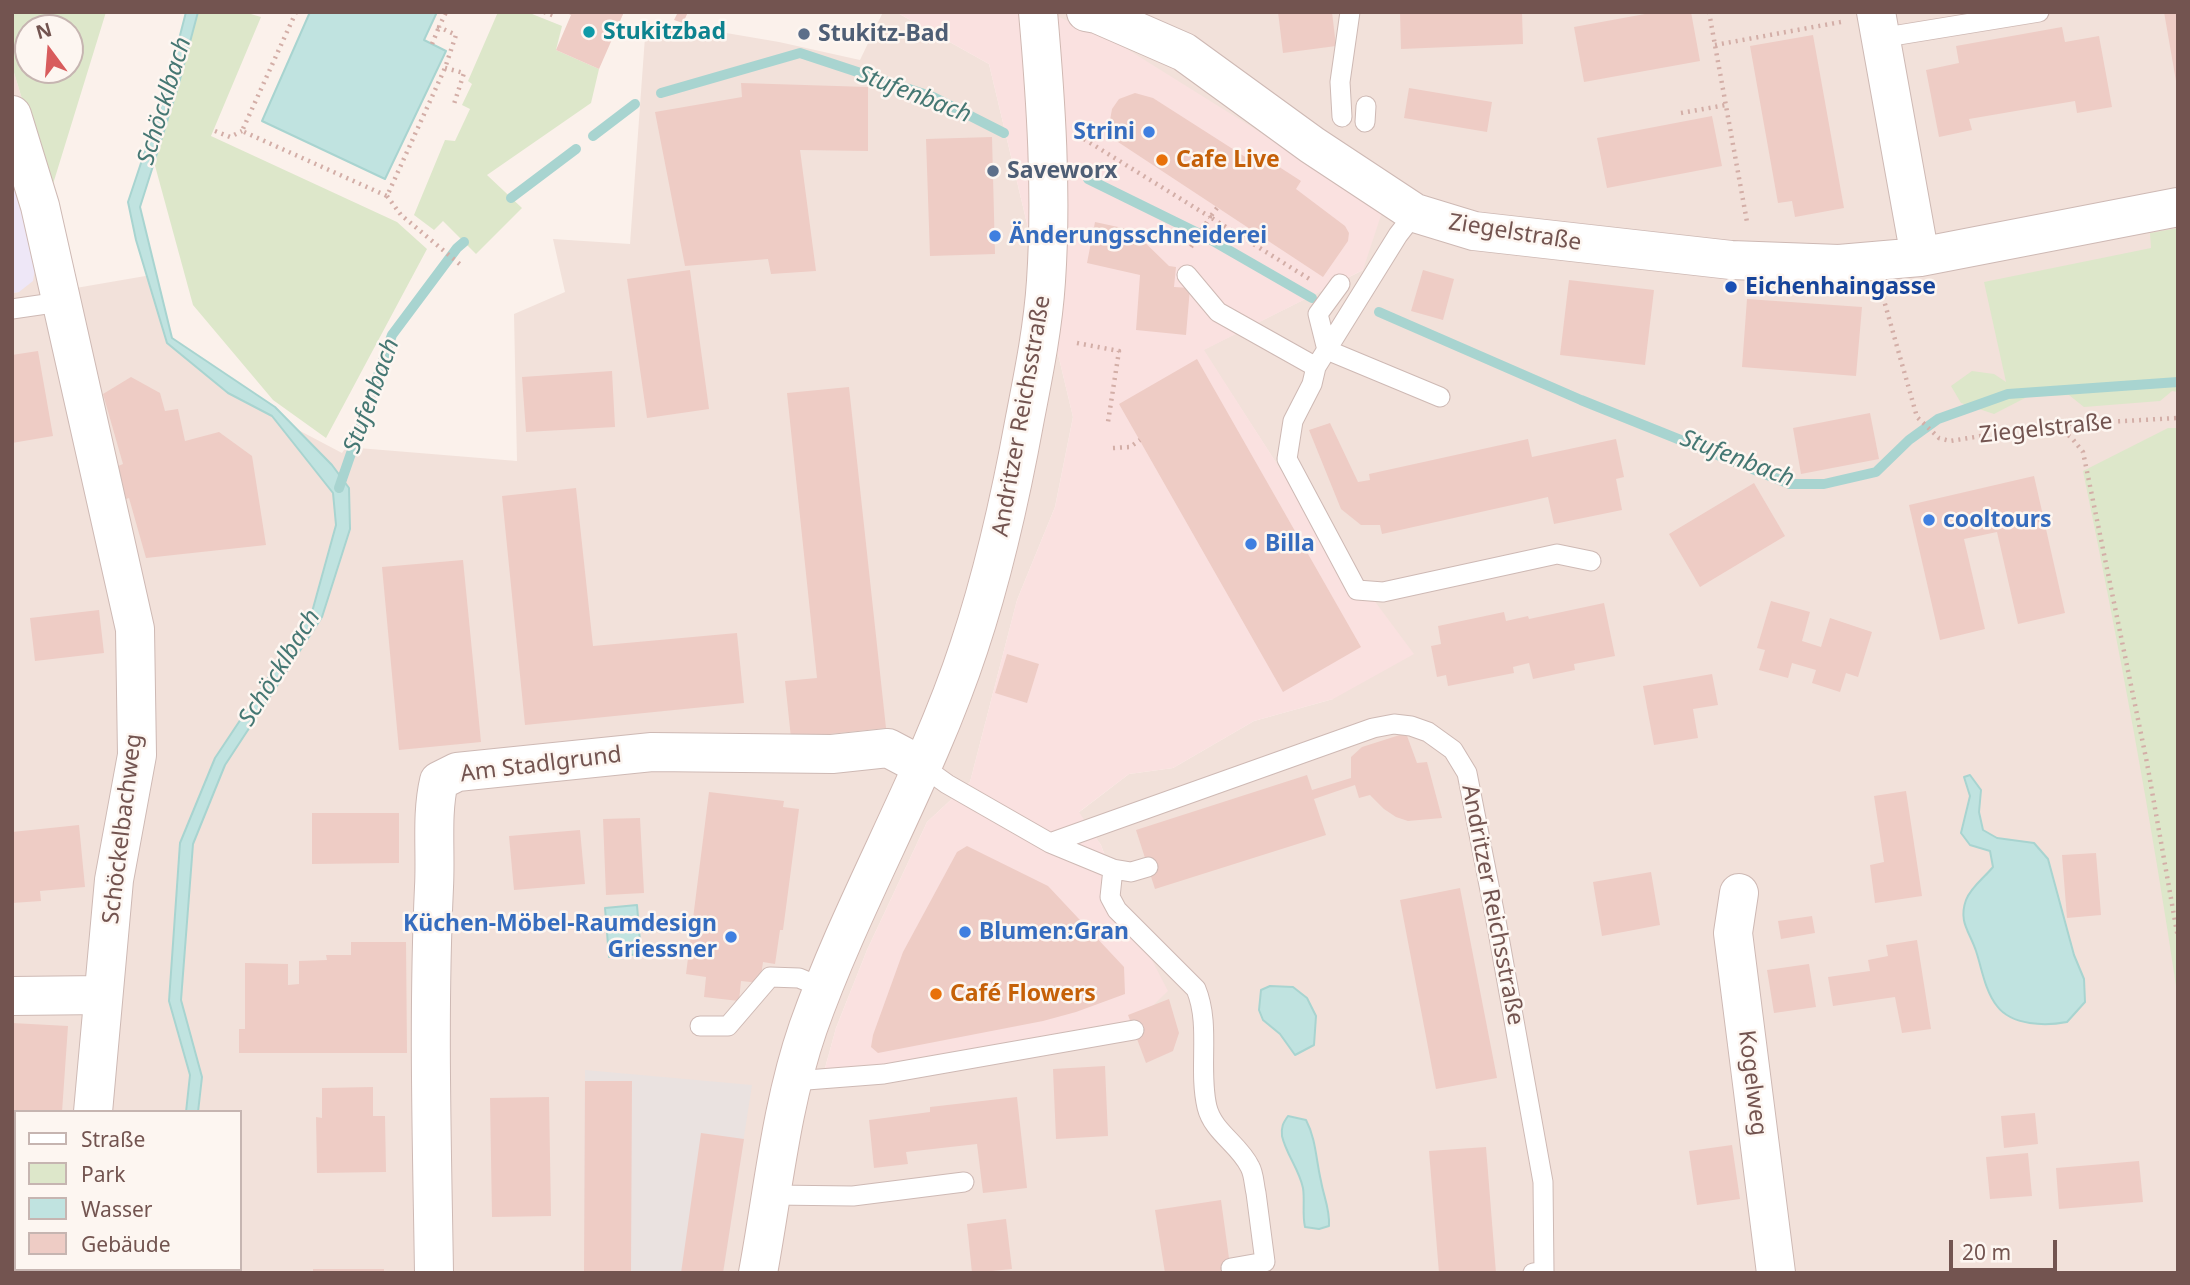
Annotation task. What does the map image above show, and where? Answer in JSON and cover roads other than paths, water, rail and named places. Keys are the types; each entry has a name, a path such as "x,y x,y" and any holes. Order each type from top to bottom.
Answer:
{"street":[{"name":"Andritzer Reichsstraße","path":"758,1273 783,1131 807,1031 823,988 949,704 999,548 1041,332 1046,278 1048,149 1038,12"},
{"name":"Ziegelstraße","path":"1086,12 1097,14 1184,52 1312,145 1415,213 1474,231 1700,257 1839,264 1920,257 2178,207"},
{"path":"1877,22 1920,257"},
{"name":"Schöckelbachweg","path":"12,115 40,206 135,629 137,755 114,880 93,1110"},
{"name":"Am Stadlgrund","path":"435,1273 431,948 435,797 439,781 457,772 652,752 832,754 888,748 922,766"},
{"name":"Kogelweg","path":"1738,893 1733,933 1776,1273"},
{"path":"12,996 103,995"}],"lane":[{"path":"1342,117 1340,82 1350,12"},
{"path":"1877,22 2039,12"},
{"path":"1415,213 1398,235 1316,367 1312,384 1293,421 1287,459 1357,590 1383,592 1557,554 1591,561"},
{"path":"1187,275 1218,312 1316,367"},
{"path":"1327,350 1318,314 1336,289"},
{"path":"12,310 60,302"},
{"path":"1327,350 1440,397"},
{"name":"Andritzer Reichsstraße","path":"1050,844 1373,728 1394,724 1411,726 1428,733 1453,751 1467,773 1482,842 1543,1182 1544,1271 1533,1273"},
{"path":"922,766 1050,844 1113,869 1131,872 1148,867"},
{"path":"1113,869 1110,897 1118,910 1196,989 1200,999 1207,1108 1215,1126 1243,1155 1252,1169 1265,1262 1231,1268"},
{"path":"701,1026 728,1027 770,977 799,978 823,988"},
{"path":"794,1081 884,1074 1134,1030"},
{"path":"772,1195 853,1196 964,1182"}],"water":[{"name":"Schöcklbach","path":"186,12 198,12 178,87 140,207 172,338 275,407 332,465 349,488 350,529 322,617 225,765 193,844 181,1000 202,1077 198,1110 186,1110 190,1075 169,1001 180,843 215,758 312,612 336,525 333,493 272,416 228,393 167,343 136,240 128,202 168,82"},
{"path":"310,12 437,12 424,40 446,51 385,179 262,121"},
{"path":"1970,775 1981,790 1979,812 1983,830 1997,838 2034,843 2048,859 2074,955 2084,979 2085,1002 2067,1022 2040,1024 2011,1018 1997,1006 1987,987 1963,915 1968,895 1993,867 1990,851 1970,845 1961,833 1970,796 1964,777"},
{"path":"637,905 641,954 609,957 605,908"},
{"path":"1270,986 1293,987 1307,998 1316,1016 1314,1045 1295,1055 1280,1034 1263,1020 1259,1010 1261,990"},
{"path":"1288,1116 1306,1120 1309,1127 1328,1209 1329,1226 1319,1229 1305,1227 1303,1188 1282,1136 1283,1125"}],"waterway":[{"name":"Stufenbach","path":"661,93 800,53 933,97 1004,133"},
{"name":"Stufenbach","path":"593,136 635,104"},
{"name":"Stufenbach","path":"511,198 576,149"},
{"name":"Stufenbach","path":"1088,179 1206,237 1312,298"},
{"name":"Stufenbach","path":"339,488 392,335 464,242"},
{"name":"Stufenbach","path":"1379,312 1581,400 1790,484 1824,484 1876,472 1909,440 1938,419 2008,394 2178,382"}],"place":[{"name":"Stukitzbad","path":"589,32"},
{"name":"Stukitz-Bad","path":"804,34"},
{"name":"Strini","path":"1149,132"},
{"name":"Cafe Live","path":"1162,160"},
{"name":"Saveworx","path":"993,171"},
{"name":"Änderungsschneiderei","path":"995,236"},
{"name":"Eichenhaingasse","path":"1731,287"},
{"name":"cooltours","path":"1929,520"},
{"name":"Billa","path":"1251,544"},
{"name":"Blumen:Gran","path":"965,932"},
{"name":"Küchen-Möbel-Raumdesign Griessner","path":"731,937"},
{"name":"Café Flowers","path":"936,994"}]}
